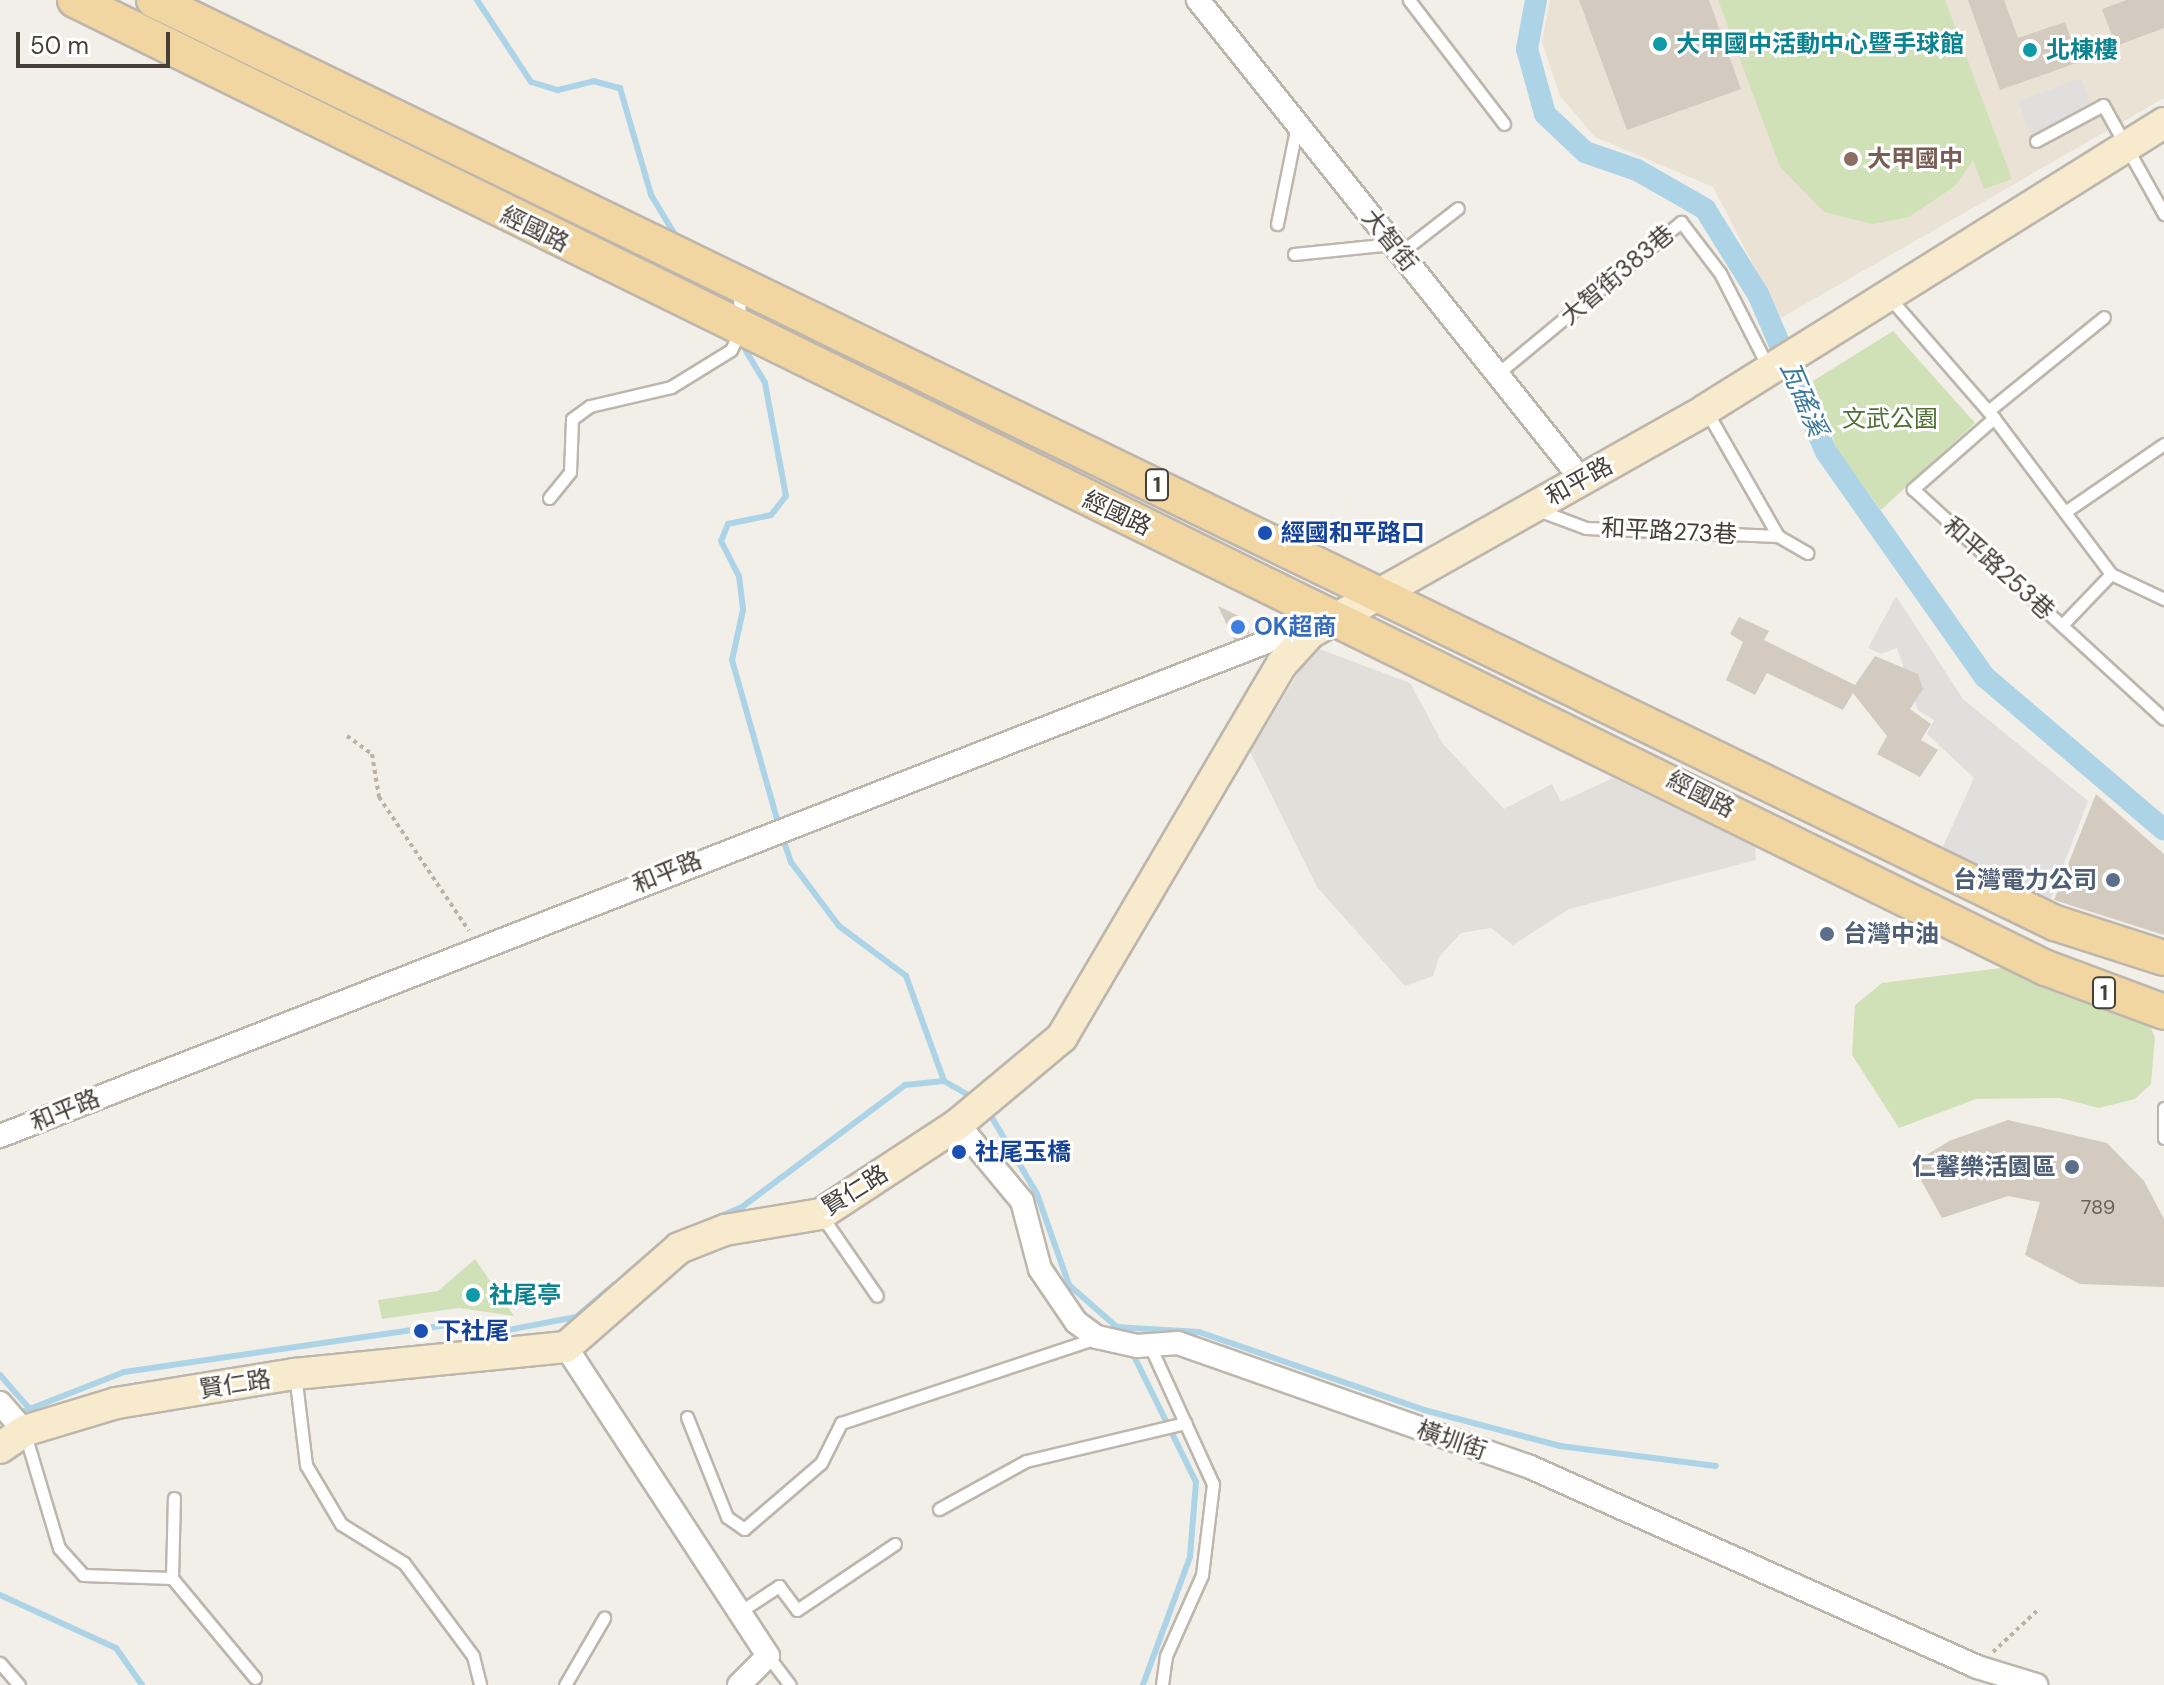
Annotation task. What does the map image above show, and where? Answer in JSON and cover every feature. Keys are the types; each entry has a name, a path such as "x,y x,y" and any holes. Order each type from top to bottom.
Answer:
{"main road":[{"name":"經國路","path":"75,0 740,331 1338,615 2046,968 2164,1012"},
{"name":"經國路","path":"154,0 739,290 1389,593 2055,923 2164,958"}],"street":[{"name":"大智街","path":"1198,0 1582,480"},
{"path":"1887,294 2164,123"},
{"name":"和平路","path":"1389,593 1529,507 1705,410 1768,367 1887,294"},
{"name":"賢仁路","path":"10,1423 295,1374 566,1347 679,1248 725,1230 821,1214 958,1124 1080,1014 1282,664 1338,615 1389,593"},
{"name":"和平路","path":"0,1136 807,816 1338,615"},
{"path":"958,1124 1022,1201 1040,1269 1076,1322 1103,1340"},
{"name":"橫圳街","path":"1103,1340 1144,1346 1178,1343 1528,1466 1977,1667 2036,1685"},
{"path":"566,1347 744,1609 768,1656 739,1685"}],"lane":[{"path":"1409,0 1504,124"},
{"path":"2036,141 2103,105 2164,214"},
{"path":"1277,224 1298,125"},
{"path":"1294,254 1396,248 1458,208"},
{"name":"大智街383巷","path":"1497,374 1681,222 1720,273 1768,367"},
{"path":"549,498 570,472 568,430 579,412 671,387 731,350 740,331 739,290"},
{"path":"1887,294 1991,415 2111,574 2164,599"},
{"name":"和平路253巷","path":"2104,317 1991,415 1913,489 1986,562 2063,624 2164,719"},
{"path":"1705,410 1778,536"},
{"path":"2065,512 2164,444"},
{"name":"和平路273巷","path":"1529,507 1586,528 1778,536 1808,553"},
{"path":"2063,624 2111,574"},
{"path":"2164,1108 2164,1138"},
{"path":"821,1214 877,1296"},
{"path":"687,1417 727,1517 744,1529 821,1463 841,1423 1103,1340"},
{"path":"1144,1346 1210,1463 1213,1501 1202,1575 1166,1656 1162,1685"},
{"path":"295,1374 306,1465 341,1524 404,1563 473,1656 480,1685"},
{"path":"10,1423 59,1548 83,1575 172,1578"},
{"path":"939,1509 1026,1461 1186,1423"},
{"path":"174,1498 172,1578 255,1678"},
{"path":"744,1609 779,1586 797,1610 895,1544"},
{"path":"565,1685 604,1618"},
{"path":"768,1656 790,1685"},
{"path":"0,1663 19,1685"}],"path":[{"path":"347,736 372,754 379,797 479,946"},
{"path":"1977,1667 2039,1609"}],"shaded area":[{"name":"大甲國中","path":"1550,0 2164,0 2164,98 1781,318 1713,187 1595,137 1560,96 1542,42"},
{"path":"2081,78 2093,111 2030,134 2018,101"},
{"path":"1896,596 1963,699 2088,801 2048,906 1940,853 1974,778 1927,734 1934,720 1918,710 1897,648 1881,654 1868,648"},
{"path":"1314,647 1410,683 1443,744 1504,809 1552,784 1561,802 1613,778 1755,847 1756,860 1569,909 1513,945 1491,928 1461,933 1439,957 1433,976 1405,986 1317,887 1250,752"}],"green space":[{"path":"1718,0 1945,0 2012,179 1984,189 1973,160 1955,186 1909,217 1872,224 1824,212 1780,167"},
{"name":"文武公園","path":"1893,331 1975,423 1881,510 1837,450 1813,381"},
{"path":"2017,966 2146,1016 2155,1038 2151,1084 2135,1099 2099,1108 2060,1098 1976,1099 1899,1128 1852,1055 1855,1005 1882,983"},
{"path":"475,1259 514,1316 459,1308 382,1319 378,1300 438,1291"}],"building":[{"name":"大甲國中活動中心暨手球館","path":"1579,0 1709,0 1741,89 1627,130"},
{"name":"北棟樓","path":"1968,0 2004,0 2018,38 2065,22 2079,62 2000,90"},
{"path":"2127,0 2164,0 2164,28 2116,46 2102,9"},
{"name":"OK超商","path":"1218,606 1243,618 1250,633 1234,640"},
{"path":"1739,617 1769,631 1764,640 1855,685 1875,656 1918,674 1923,689 1910,709 1931,724 1921,740 1938,750 1920,777 1877,754 1887,736 1853,693 1843,710 1767,673 1755,695 1726,680 1743,642 1730,634"},
{"name":"台灣電力公司","path":"2096,794 2164,854 2164,935 2054,900"},
{"name":"仁馨樂活園區","path":"2008,1120 2107,1143 2144,1181 2164,1219 2164,1287 2080,1284 2025,1255 2040,1202 2008,1196 1942,1218 1912,1164 1949,1141"}],"waterway":[{"path":"477,0 531,82 558,90 593,81 620,88 651,195 677,238"},
{"name":"瓦磘溪","path":"1536,0 1527,49 1545,114 1585,152 1637,170 1705,209 1758,294 1826,452 1985,677 2164,830"},
{"path":"746,351 765,383 786,496 771,515 728,524 721,541 739,576 743,610 732,660 779,826"},
{"path":"782,836 791,862 839,926 906,976 944,1081 973,1098"},
{"path":"673,1236 742,1207 905,1085 944,1081"},
{"path":"988,1111 1037,1194 1069,1285 1126,1335"},
{"path":"17,1414 124,1372 460,1323 503,1331 576,1317 615,1284"},
{"path":"1115,1327 1199,1332 1424,1410 1560,1446 1716,1466"},
{"path":"1132,1352 1196,1482 1190,1557 1143,1685"},
{"path":"0,1375 28,1407"},
{"path":"0,1595 116,1648 142,1685"}],"place":[{"name":"大甲國中活動中心暨手球館","path":"1660,44"},
{"name":"北棟樓","path":"2030,50"},
{"name":"大甲國中","path":"1851,159"},
{"name":"經國和平路口","path":"1265,533"},
{"name":"OK超商","path":"1238,627"},
{"name":"台灣電力公司","path":"2113,880"},
{"name":"台灣中油","path":"1827,934"},
{"name":"社尾玉橋","path":"959,1152"},
{"name":"仁馨樂活園區","path":"2072,1167"},
{"name":"社尾亭","path":"473,1295"},
{"name":"下社尾","path":"421,1331"}]}
